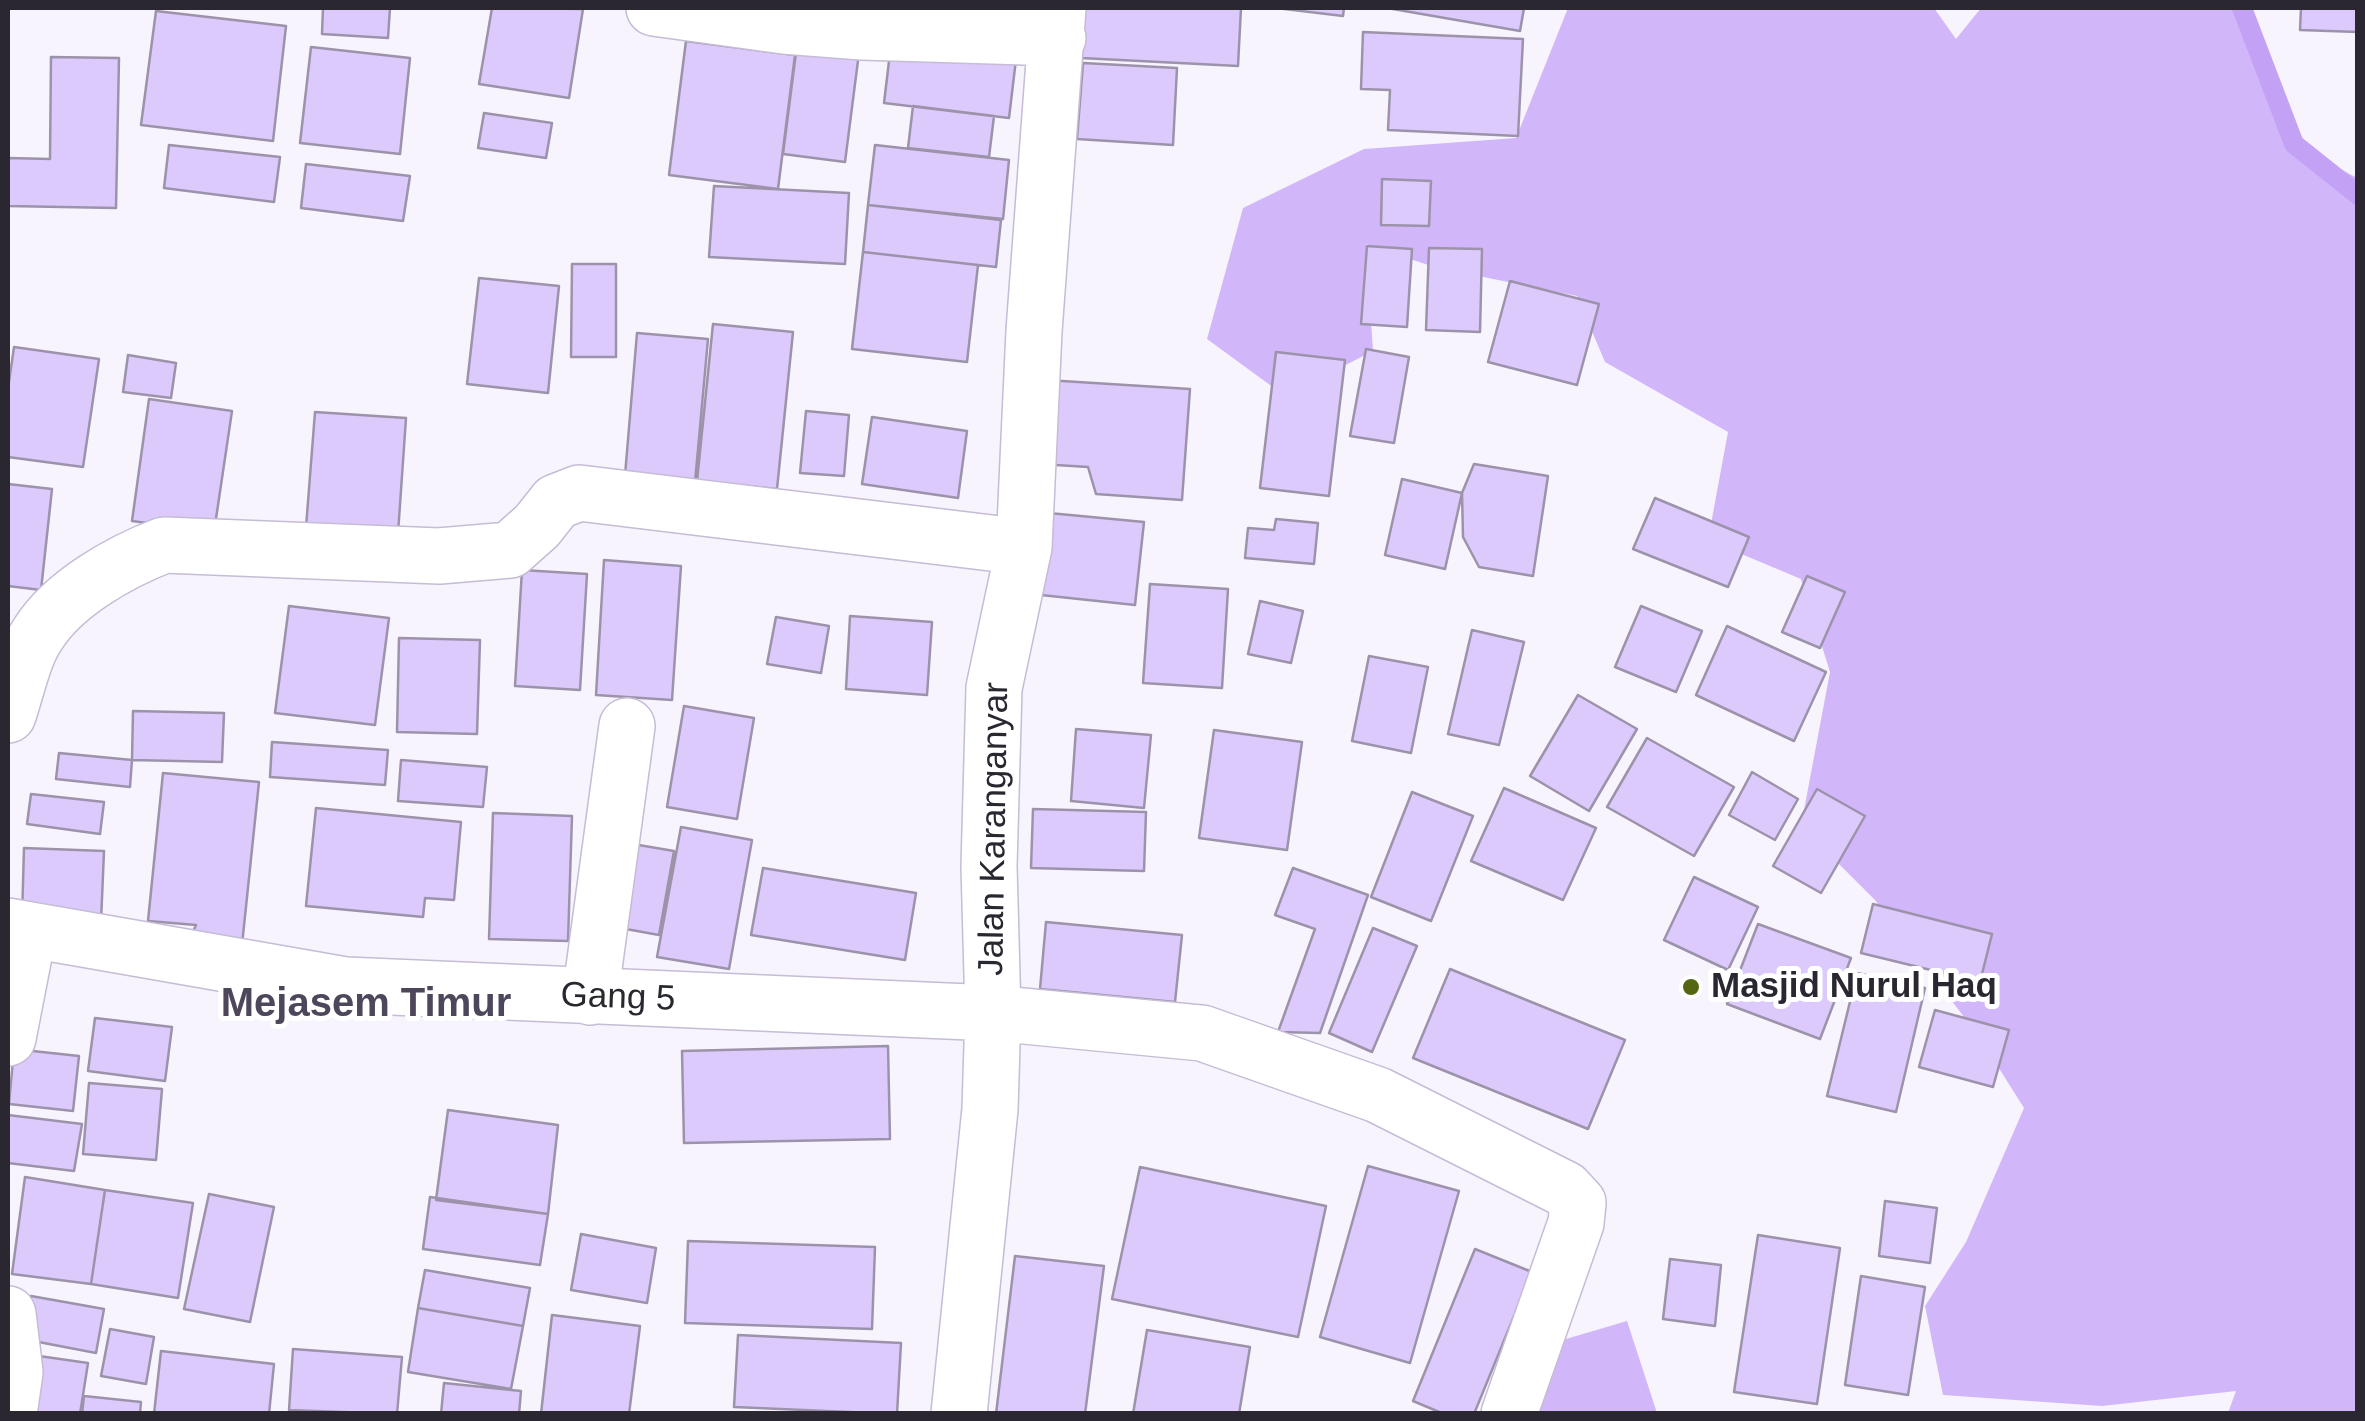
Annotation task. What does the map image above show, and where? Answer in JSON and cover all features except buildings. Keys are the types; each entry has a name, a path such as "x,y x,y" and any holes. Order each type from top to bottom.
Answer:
{"street":[{"path":"654,8 862,32 1058,23"},
{"name":"Jalan Karanganyar","path":"959,1414 990,1109 993,1013 989,866 994,688 1024,547 1034,331 1058,23"},
{"path":"8,715 35,637 50,618 88,586 164,545 439,556 510,550 556,502 579,492 1024,547"},
{"path":"590,997 627,726"},
{"path":"8,1038 18,928"},
{"name":"Gang 5","path":"18,928 346,984 993,1013 1202,1033 1378,1095 1565,1190 1578,1203 1576,1224 1510,1414"},
{"path":"8,1314 15,1372 10,1414"}],"shaded area":[{"path":"1568,8 1934,8 1956,39 1981,8 2240,8 2294,144 2357,178 2357,1413 2228,1413 2236,1391 2102,1406 1943,1395 1925,1306 1966,1242 2024,1108 1980,1038 1875,900 1801,826 1830,672 1801,579 1708,540 1728,432 1605,362 1577,296 1434,267 1366,244 1373,351 1285,396 1207,339 1243,208 1364,149 1516,138"},
{"path":"1627,1321 1657,1413 1537,1413 1532,1349"}],"waterway":[{"path":"2242,8 2294,144 2358,195"}],"place":[{"name":"Masjid Nurul Haq","path":"1691,987"}],"district":[{"name":"Mejasem Timur","path":"366,1005"}]}
